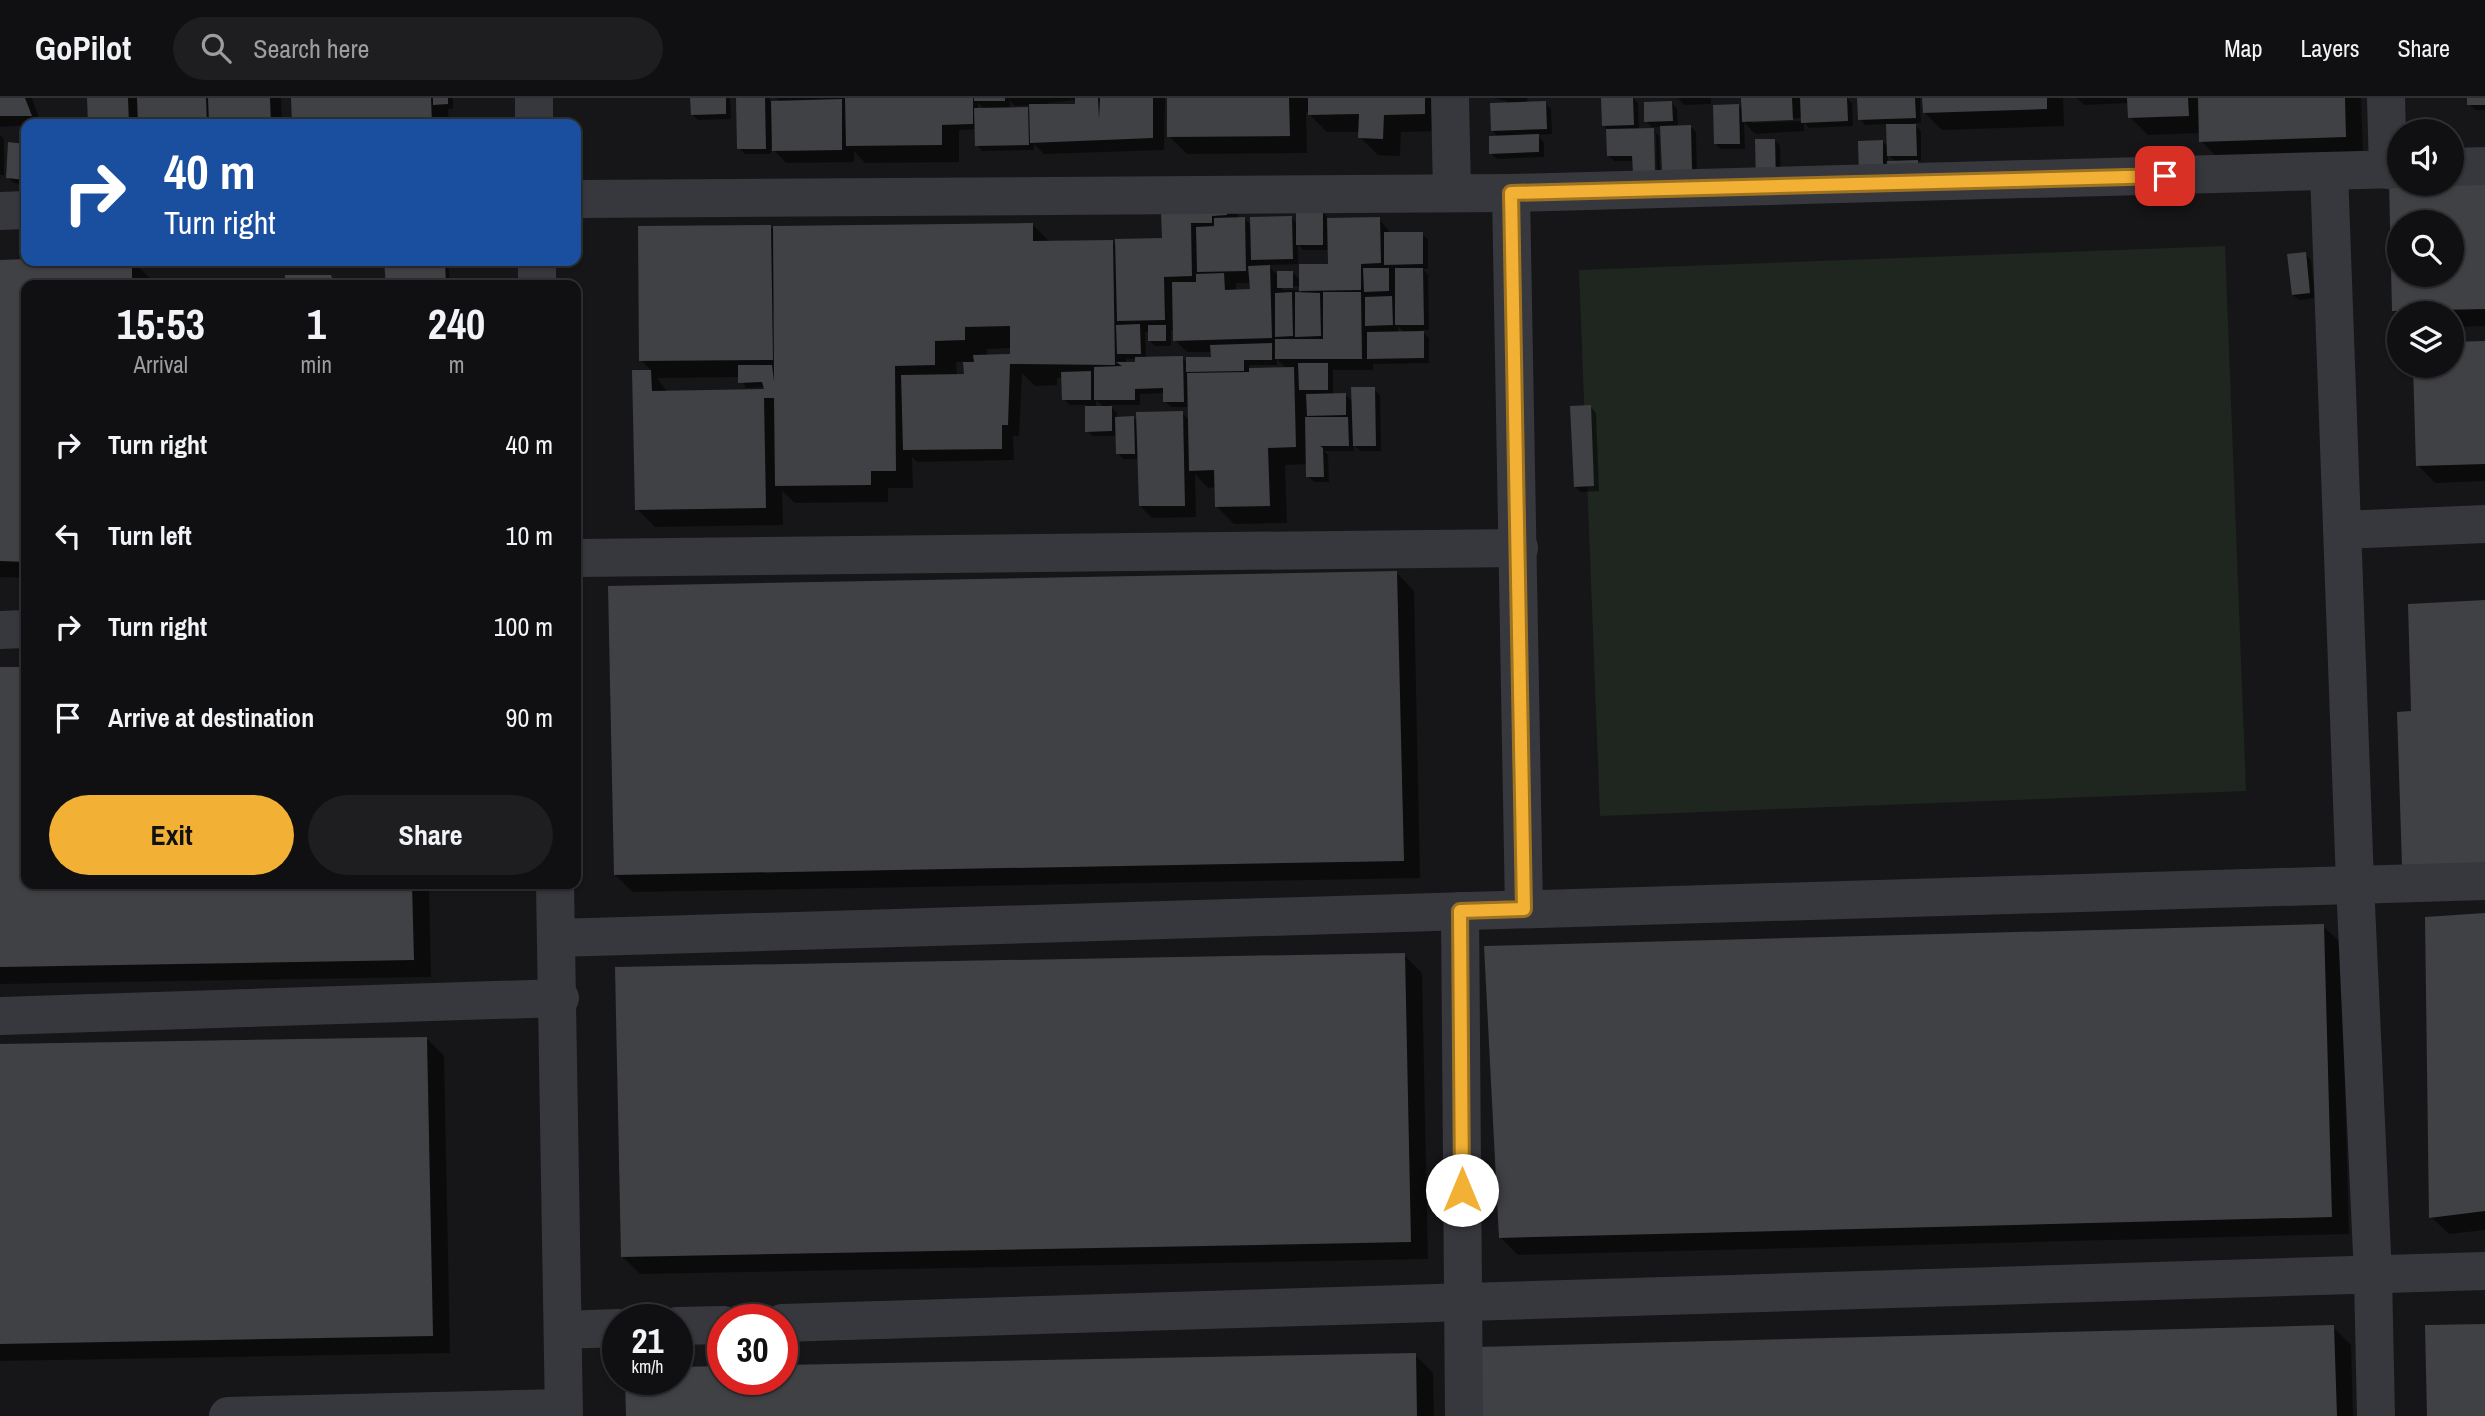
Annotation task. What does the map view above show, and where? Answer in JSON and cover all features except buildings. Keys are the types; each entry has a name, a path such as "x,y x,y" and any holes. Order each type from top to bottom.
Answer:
{"street":[{"path":"534,98 534,119"},
{"path":"1450,98 1452,192"},
{"path":"2386,98 2388,119"},
{"path":"2464,167 2485,166"},
{"path":"581,199 1511,193 2387,169"},
{"path":"2329,172 2355,883 2373,1275 2376,1416"},
{"path":"1511,193 1524,909"},
{"path":"0,211 21,210"},
{"path":"2342,530 2485,524"},
{"path":"581,558 1519,548"},
{"path":"0,630 21,629"},
{"path":"557,938 2485,881"},
{"path":"228,1416 564,1412 560,998 555,889"},
{"path":"1460,911 1464,1416"},
{"path":"0,1016 560,998"},
{"path":"798,1322 2485,1272"},
{"path":"563,1330 602,1329"}],"shaded area":[{"path":"2225,246 2246,791 1600,816 1579,270"}],"route":[{"path":"1462,1190 1460,911 1524,909 1511,193 2165,176"}]}
